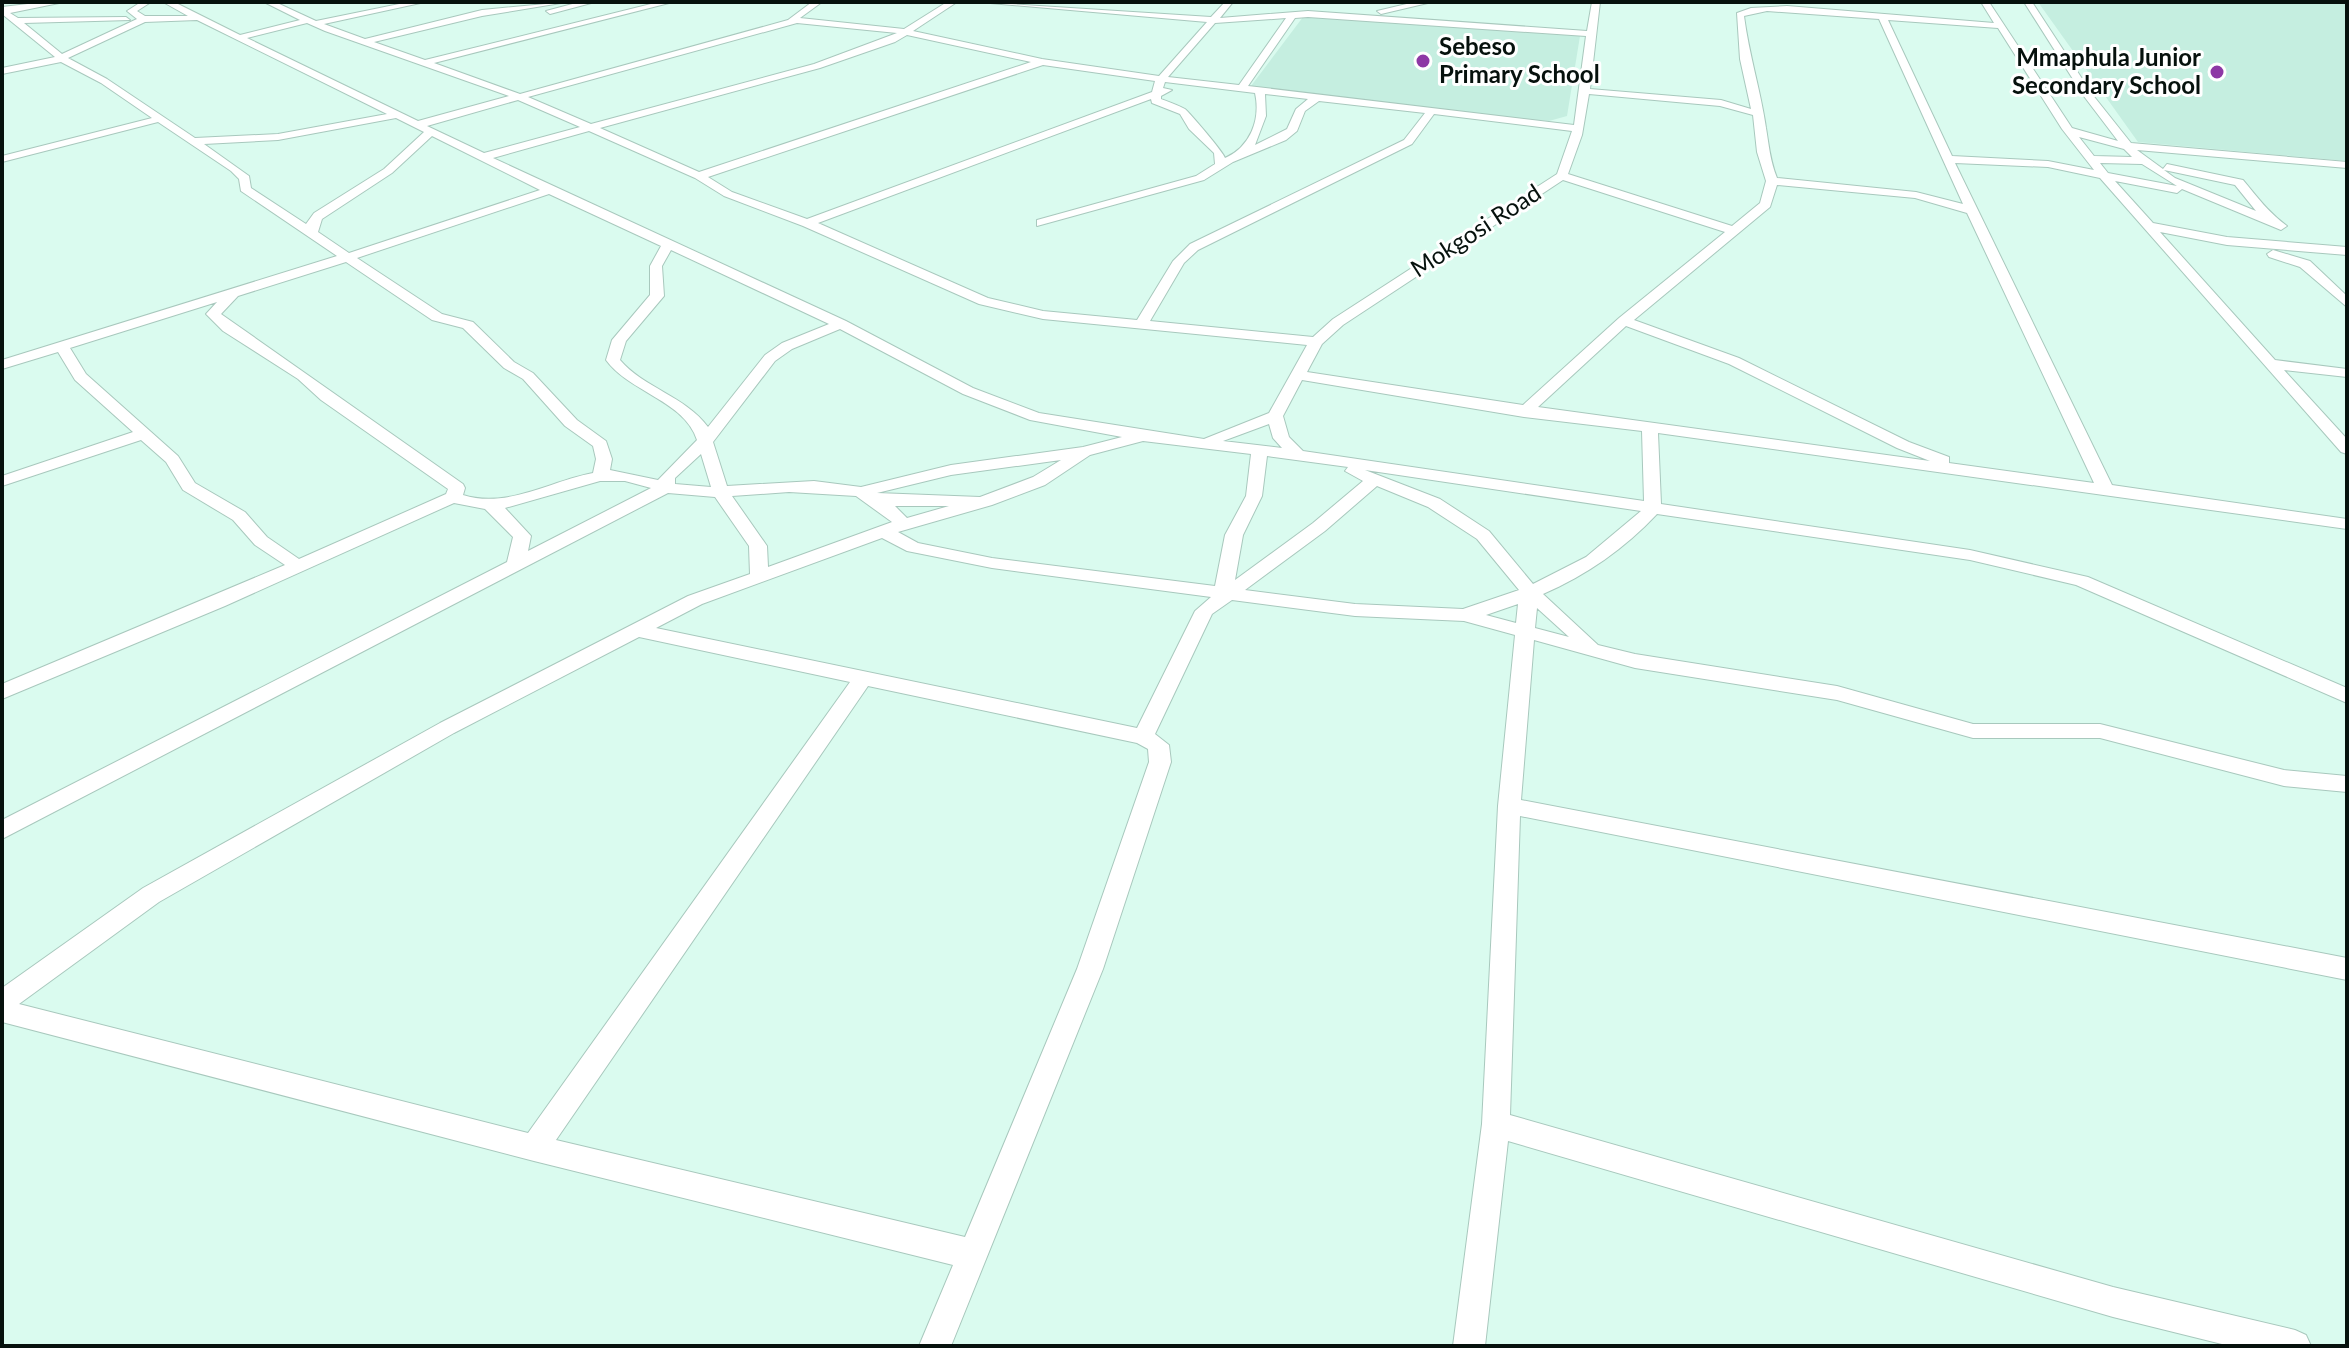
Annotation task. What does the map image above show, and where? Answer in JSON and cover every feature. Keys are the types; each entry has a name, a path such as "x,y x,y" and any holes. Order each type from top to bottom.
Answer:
{"street":[{"path":"3,11 60,2"},
{"path":"142,19 131,11 147,2"},
{"path":"167,2 550,190 841,324 968,391 1035,417 1142,436 1298,455 1970,555 2082,581 2347,696"},
{"path":"268,2 313,22 517,96 699,176 728,194 807,223 984,301 1043,315 1316,342"},
{"path":"222,28 313,22 421,2"},
{"path":"364,41 482,13 563,2"},
{"path":"578,2 590,2"},
{"path":"582,26 538,15 590,2"},
{"path":"429,62 669,2"},
{"path":"818,2 792,19 903,31 1042,62 1161,79 1576,128"},
{"path":"483,157 788,76 892,40 953,2"},
{"path":"983,2 1246,22 1293,14 1590,34"},
{"path":"1079,10 1089,2"},
{"path":"1220,164 1219,152 1193,127 1184,112 1156,101 1156,94 1161,79 1229,2"},
{"path":"1334,16 1428,2"},
{"name":"Mokgosi Road","path":"1275,416 1316,342 1338,322 1439,253 1562,176 1576,128 1596,2"},
{"path":"1985,2 2067,129 2106,178 2347,449"},
{"path":"2028,2 2125,146 2171,180 2276,223 2239,182 2148,161"},
{"path":"935,15 1012,5"},
{"path":"1524,412 1624,321 1766,204 1772,181 1762,152 1759,114 1740,15 1777,9 2001,26"},
{"path":"3,11 61,58 104,81 235,169 245,178 245,189 265,206 312,231 437,317 468,325 509,365 528,376 571,423 600,444 604,459 600,476"},
{"path":"1241,89 1293,14"},
{"path":"1882,17 2105,488"},
{"path":"14,21 200,18"},
{"path":"2,71 61,58 97,38 142,19"},
{"path":"417,125 797,20"},
{"path":"241,37 272,26"},
{"path":"699,176 760,153 1042,62"},
{"path":"807,223 1156,94 1206,84"},
{"path":"1243,155 1259,127 1262,101 1259,91"},
{"path":"1583,91 1721,103 1759,114"},
{"path":"1721,103 1753,95"},
{"path":"1041,223 1174,188 1200,178 1220,164 1266,147 1292,131 1301,109 1315,99"},
{"path":"1142,324 1179,261 1194,247 1408,142 1430,113"},
{"path":"190,141 278,137 397,115"},
{"path":"2,159 159,119"},
{"path":"2067,129 2125,146 2347,165"},
{"path":"312,231 312,224 318,216 388,171 432,131"},
{"path":"2048,164 2125,146"},
{"path":"2089,155 2148,161 2285,159"},
{"path":"1948,159 2048,164 2106,178 2256,204"},
{"path":"1562,176 1735,231"},
{"path":"1772,181 1916,195 1971,210"},
{"path":"1916,195 1964,188"},
{"path":"2,365 550,190"},
{"path":"2149,226 2227,241 2305,264"},
{"path":"2227,241 2347,251"},
{"path":"668,244 656,266 657,296 619,340 613,360 634,380 685,412 700,426 721,493 758,546 759,576"},
{"path":"2308,248 2300,255 2305,264 2347,303"},
{"path":"151,319 213,314 234,292"},
{"path":"213,314 228,328 303,376 326,397 457,488 453,497"},
{"path":"1624,321 1734,361 1903,445 1972,472"},
{"path":"666,487 667,477 705,441 770,358 787,346 841,324"},
{"path":"2250,340 2347,373"},
{"path":"63,348 80,377 172,459 189,486 239,516 261,541 296,565"},
{"path":"2271,364 2347,373"},
{"path":"1296,375 1524,412 2105,488 2347,524"},
{"path":"1202,443 1275,416 1281,438 1298,455"},
{"path":"1464,615 1529,591 1600,554 1636,529 1653,508 1650,429"},
{"path":"2,481 143,434"},
{"path":"871,497 951,470 1084,452 1142,436"},
{"path":"1223,594 1234,535 1254,496 1260,450"},
{"path":"2,1002 151,895 447,728 695,600 895,528 986,501 1047,477 1084,452"},
{"path":"1329,460 1434,503 1483,535 1529,591 1598,650"},
{"path":"492,507 600,476 631,475 666,487 721,493 788,488 871,497 986,501"},
{"path":"1143,737 1204,611 1223,594 1319,527 1374,480"},
{"path":"2,830 666,487"},
{"path":"2,692 218,602 453,497 492,507 505,516 522,536 516,563"},
{"path":"871,497 913,547 949,556 1355,610 1464,615 1635,661 1837,693 1973,731 2100,731 2284,778 2347,784"},
{"path":"1469,1346 1496,1124 1509,806 1529,591"},
{"path":"637,630 1143,737 1158,745 1160,762 1090,969 935,1346"},
{"path":"534,1148 863,678"},
{"path":"1509,806 2347,969"},
{"path":"2,1011 534,1148 971,1254"},
{"path":"1496,1124 2113,1302 2295,1346"}],"shaded area":[{"name":"Mmaphula Junior Secondary School","path":"2038,2 2347,2 2347,161 2138,142"},
{"name":"Sebeso Primary School","path":"1303,17 1580,36 1567,116 1549,121 1510,118 1251,86"}],"place":[{"name":"Sebeso Primary School","path":"1423,61"},
{"name":"Mmaphula Junior Secondary School","path":"2217,72"}]}
